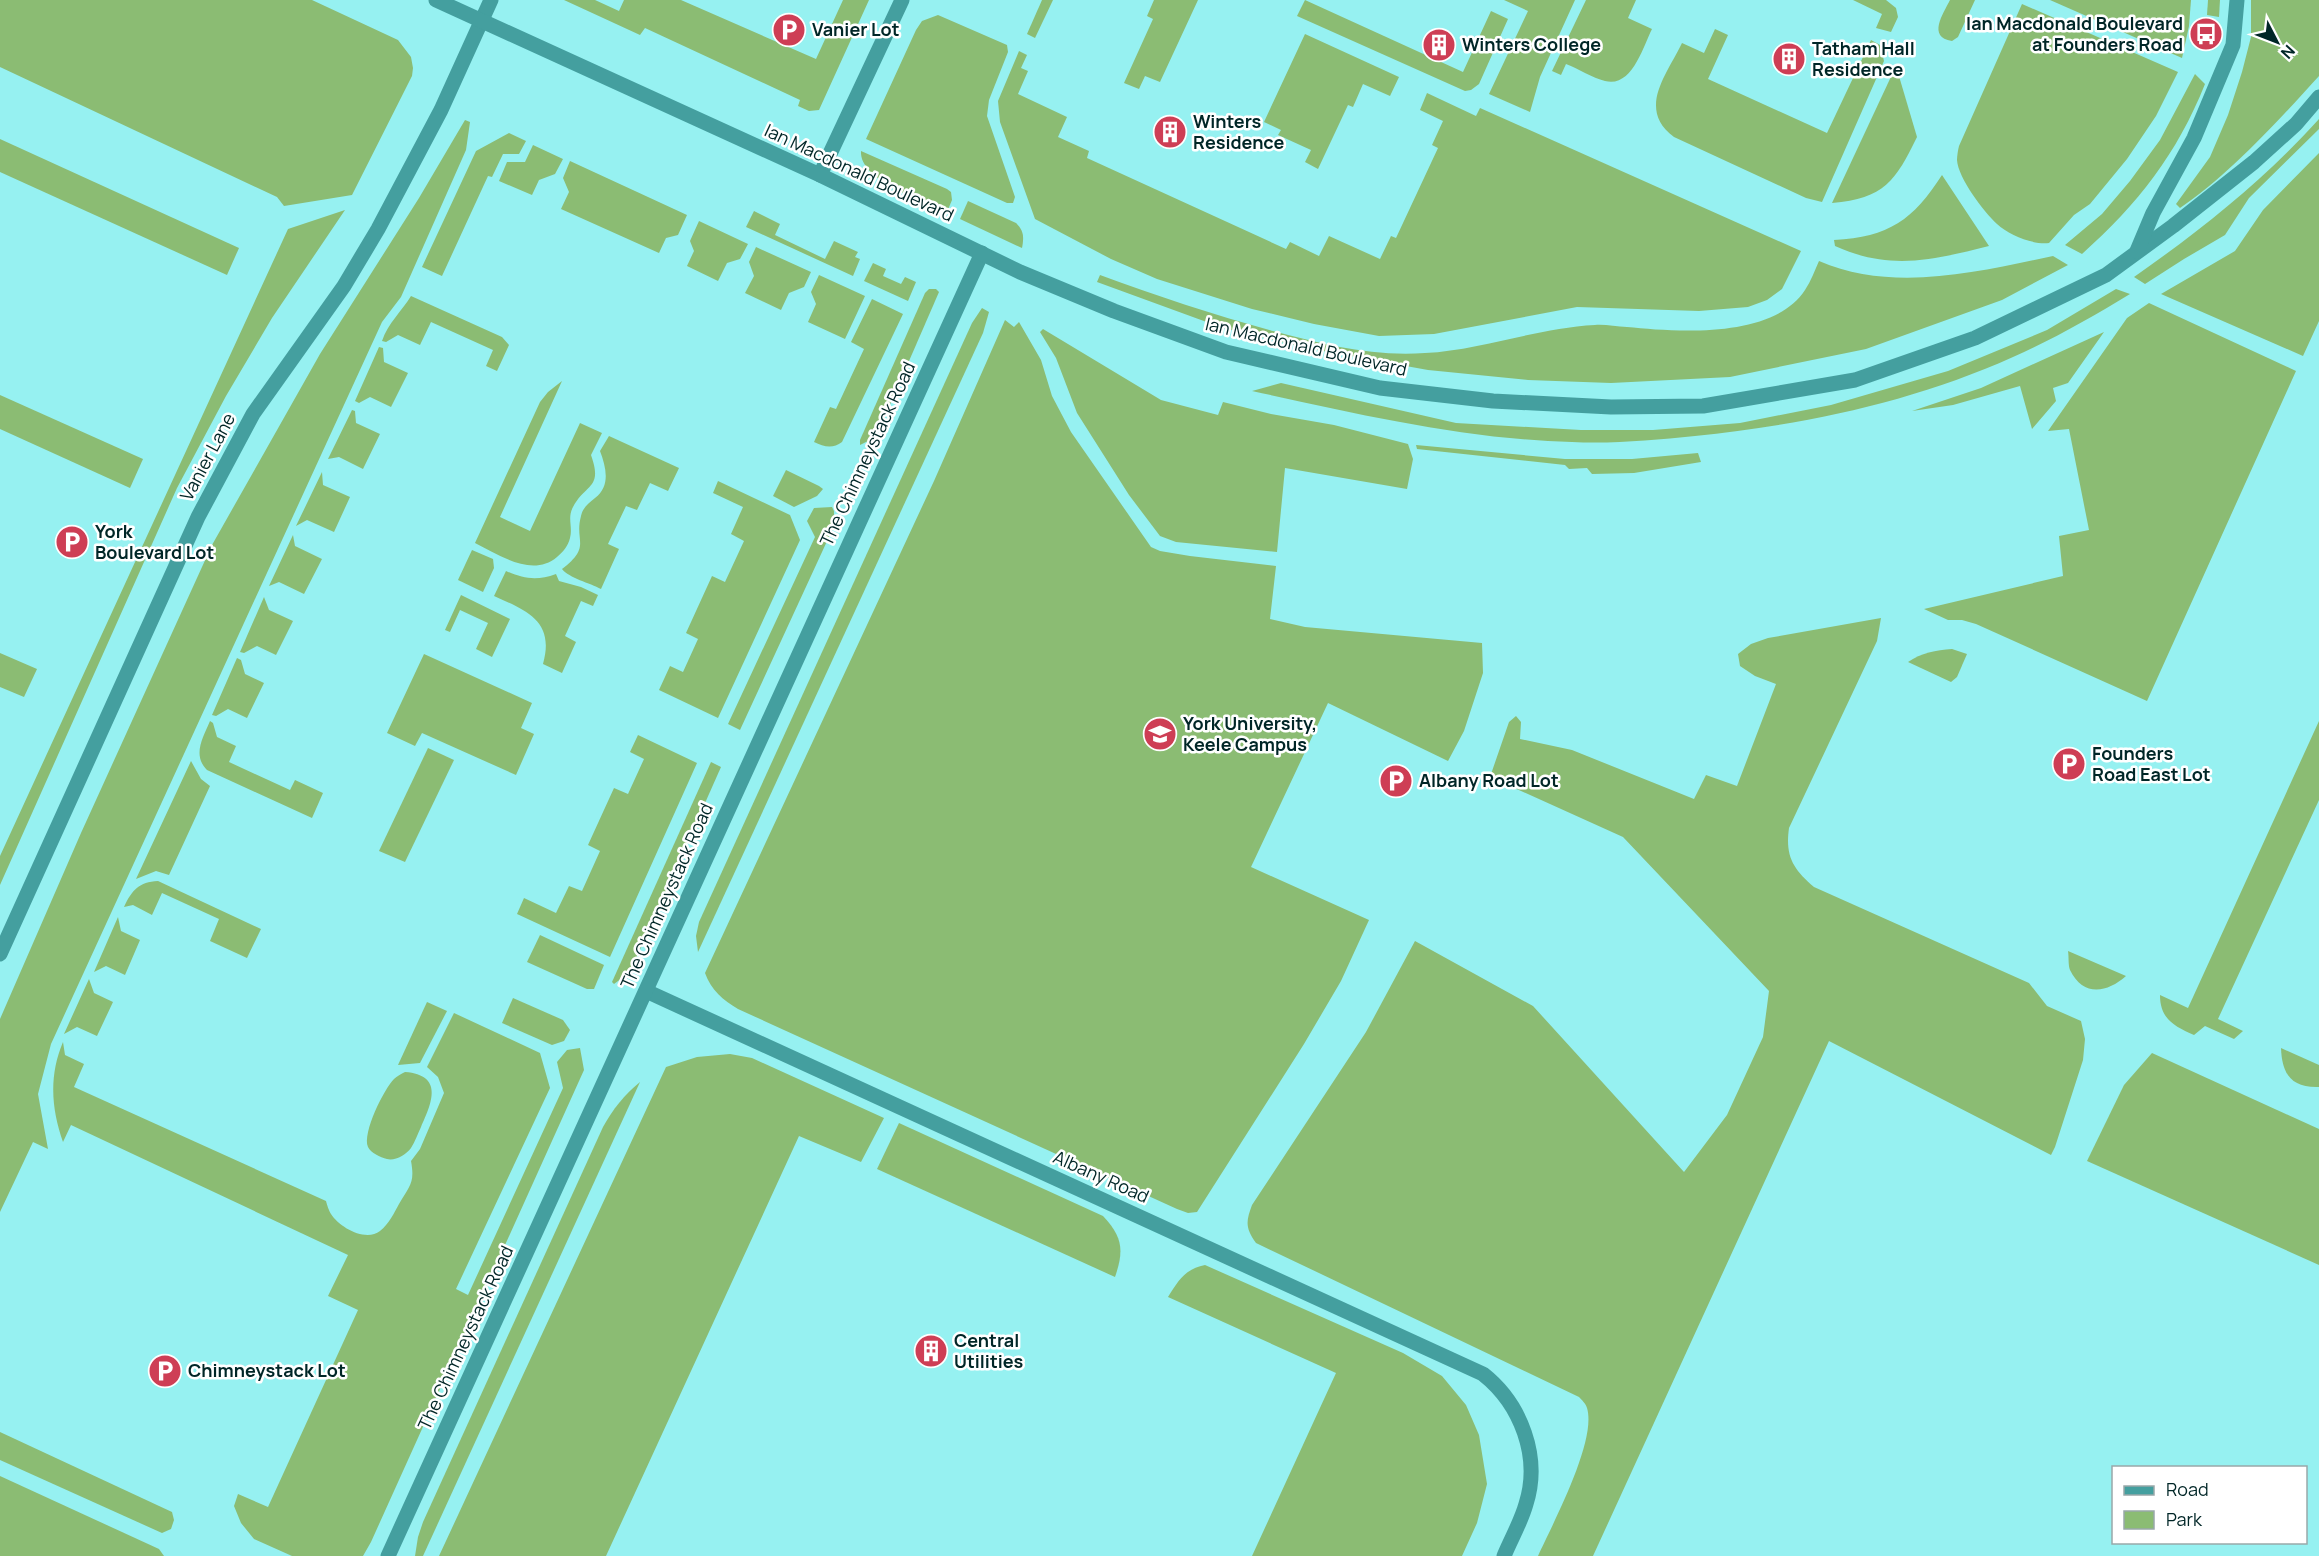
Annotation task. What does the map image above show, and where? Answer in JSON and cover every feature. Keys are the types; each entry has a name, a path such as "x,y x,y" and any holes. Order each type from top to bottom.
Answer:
{"street":[{"name":"Ian Macdonald Boulevard","path":"435,0 820,175 1020,272 1114,312 1226,352 1380,388 1493,401 1611,407 1702,406 1855,380 1975,338 2106,275 2174,226 2254,162 2296,124 2319,97"},
{"name":"Vanier Lane","path":"0,954 198,517 253,414 344,286 378,229 441,110 491,0"},
{"path":"820,175 902,0"},
{"name":"Ian Macdonald Boulevard","path":"2137,251 2154,213 2194,138 2233,45 2237,0"},
{"name":"The Chimneystack Road","path":"388,1556 982,253"},
{"name":"Albany Road","path":"646,991 1483,1374 1502,1392 1521,1423 1528,1445 1531,1478 1527,1504 1504,1556"}],"green space":[{"path":"0,0 312,0 398,40 411,57 412,76 352,195 284,206 277,197 0,67"},
{"path":"564,0 595,0 619,11 624,0 681,0 816,59 843,0 869,0 819,110 809,111 798,106 800,100 645,28 640,35"},
{"path":"1042,0 1053,0 1035,38 1027,34"},
{"path":"1154,0 1198,0 1160,82 1145,76 1139,89 1124,83 1153,19 1147,16"},
{"path":"1305,0 1463,72 1491,11 1508,19 1479,84 1465,91 1297,16"},
{"path":"1504,0 1575,0 1540,77 1530,112 1489,94 1528,11"},
{"path":"1586,0 1636,0 1628,18 1652,29 1635,64 1622,78 1614,82 1595,78 1566,64 1561,75 1552,71"},
{"path":"1853,0 1886,0 1896,8 1898,17 1891,32 1876,28 1882,14"},
{"path":"1950,0 1975,0 1958,37 1952,41 1944,39 1939,30 1941,18"},
{"path":"2050,0 2191,0 2189,26 2182,58"},
{"path":"2208,0 2220,0 2219,17 2207,15"},
{"path":"2251,0 2319,0 2319,76 2235,164 2180,208 2176,204 2210,157 2228,115 2251,37"},
{"path":"2022,4 2178,72 2156,116 2127,159 2090,204 2074,215 2049,243 2022,238 1997,224 1967,185 1957,160 1959,146"},
{"path":"938,15 1007,45 1008,52 989,100 987,116 1015,197 1013,203 1007,203 866,139 916,30 922,21"},
{"path":"1715,29 1728,35 1708,79 1827,133 1871,40 1880,45 1884,61 1822,202 1806,198 1674,137 1663,126 1657,115 1658,92 1682,43 1704,53"},
{"path":"1305,34 1399,77 1390,96 1363,84 1353,107 1348,105 1318,169 1305,162 1311,150 1278,135 1281,130 1264,122"},
{"path":"1019,51 1027,55 1021,68 1028,71 1018,94 1067,117 1058,137 1089,151 1087,158 1286,249 1290,242 1319,256 1329,236 1380,259 1391,236 1396,238 1438,148 1432,145 1443,121 1420,110 1427,93 1476,116 1480,108 1801,251 1782,289 1767,300 1748,307 1699,311 1577,307 1434,334 1379,336 1252,309 1157,279 1111,259 1035,219 1000,122 998,101"},
{"path":"1896,66 1917,137 1895,176 1886,185 1864,197 1832,203"},
{"path":"2195,74 2205,84 2182,133 2154,176 2121,216 2082,254 2065,245 2102,214 2130,181 2160,140"},
{"path":"2319,119 2319,129 2249,198 2225,235 2145,284 2134,277 2231,203 2276,163"},
{"path":"465,120 470,122 466,150 401,297 382,322 51,1044 38,1094 48,1149 33,1142 0,1212 0,1019 81,833 212,545 320,354 419,198"},
{"path":"509,133 526,141 519,154 503,154 492,177 488,176 442,276 422,267 476,151"},
{"path":"0,139 239,248 227,275 0,172"},
{"path":"533,145 563,159 555,174 539,180 532,195 499,181 507,162 525,162"},
{"path":"861,151 947,189 951,192 952,200 947,212 881,181 863,162"},
{"path":"2319,153 2319,321 2303,356 2161,294 2235,251 2263,210"},
{"path":"570,161 687,215 678,235 666,238 659,253 561,209 569,192 563,178"},
{"path":"1942,175 1989,246 1930,259 1893,261 1874,259 1835,246 1834,240 1870,235 1898,223 1921,204"},
{"path":"968,201 1016,223 1023,234 1022,248 960,219"},
{"path":"345,210 272,318 226,396 177,488 0,885 0,856 288,229"},
{"path":"754,211 780,224 775,235 825,259 834,241 858,252 855,257 860,259 853,276 746,227"},
{"path":"699,221 748,244 740,259 727,263 718,281 687,266 694,251 690,241"},
{"path":"756,247 811,272 804,287 789,293 781,310 745,293 754,276 749,262"},
{"path":"2053,256 2068,265 2002,300 1866,349 1730,377 1611,383 1528,380 1428,370 1306,348 1223,328 1097,282 1100,275 1207,312 1310,340 1367,351 1406,354 1467,348 1552,330 1595,325 1697,330 1748,325 1771,317 1790,306 1805,290 1819,261 1847,271 1906,278 1966,273"},
{"path":"873,263 886,269 883,276 901,284 905,277 916,282 908,301 864,281"},
{"path":"819,275 865,296 845,339 808,322 816,304 811,292"},
{"path":"929,289 936,289 939,292 876,437 860,445 860,440 925,293"},
{"path":"2116,289 2130,294 2043,343 1975,373 1897,399 1857,409 1736,431 1618,442 1531,440 1411,424 1252,391 1281,383 1456,423 1581,430 1653,430 1740,423 1831,405 1948,371 2047,330"},
{"path":"411,296 502,337 509,345 497,371 486,366 493,350 431,322 420,345 398,335 386,342 382,341 391,323"},
{"path":"872,299 903,314 842,442 832,446 821,445 814,442 830,407 836,409 864,349 851,342"},
{"path":"2149,303 2296,371 2147,701 1976,624 1962,620 1948,620 1924,609 2063,576 2059,536 2089,530 2069,429 2048,431 2127,318"},
{"path":"982,308 989,312 983,333 698,952 696,936 699,922 972,323"},
{"path":"1005,320 1014,327 1019,322 1041,360 1052,396 1071,432 1151,547 1160,551 1190,556 1276,566 1270,619 1305,627 1482,643 1483,673 1464,731 1448,761 1328,703 1251,867 1369,920 1341,981 1304,1044 1197,1212 1188,1213 1177,1209 738,1009 718,994 705,973 934,481"},
{"path":"1043,329 1161,400 1218,415 1223,402 1271,414 1334,425 1408,444 1413,459 1407,489 1285,468 1277,552 1176,542 1160,536 1129,495 1077,413 1056,358 1040,332"},
{"path":"2104,332 2068,383 2053,388 2056,401 2032,429 2020,386 1953,405 1912,411 1981,388"},
{"path":"379,347 383,348 384,362 408,373 391,407 370,397 359,403 355,401"},
{"path":"562,381 500,517 530,531 580,423 602,433 591,455 594,480 573,507 570,515 570,538 563,551 547,563 526,565 505,558 475,543 540,402"},
{"path":"0,395 143,459 130,488 0,429"},
{"path":"352,410 355,411 356,423 380,434 363,469 339,457 328,459"},
{"path":"609,436 679,468 668,491 650,483 637,510 626,506 608,544 619,549 601,589 575,578 562,569 577,555 580,544 579,525 583,510 603,488 606,476 600,451"},
{"path":"1416,445 1565,459 1632,459 1698,453 1701,462 1634,473 1592,474 1587,468 1569,469 1565,465 1417,449"},
{"path":"786,470 823,489 817,496 794,507 773,496"},
{"path":"322,472 323,485 350,497 334,532 307,520 296,526"},
{"path":"718,481 790,515 800,540 718,718 659,690 670,666 683,672 698,639 686,633 712,576 725,582 744,541 731,534 743,507 713,493"},
{"path":"832,507 834,526 740,730 728,724 815,537 807,521 814,508"},
{"path":"293,535 295,546 322,559 304,594 279,582 269,586"},
{"path":"472,550 493,559 494,568 483,592 458,580"},
{"path":"506,571 531,578 543,578 556,574 559,581 598,595 593,606 581,601 565,636 576,642 562,673 543,664 546,649 545,637 535,620 517,607 494,596"},
{"path":"461,595 510,619 492,657 476,649 488,623 460,610 450,632 445,630"},
{"path":"264,597 269,610 293,621 276,655 257,646 244,653 240,652"},
{"path":"1881,618 1877,641 1789,828 1788,846 1792,861 1814,887 2029,983 2047,1006 2081,1021 2085,1039 2083,1060 2055,1147 2051,1155 1829,1041 1593,1556 1538,1556 1580,1461 1588,1422 1584,1402 1579,1397 1256,1243 1248,1224 1252,1205 1366,1032 1415,941 1533,1006 1684,1172 1727,1115 1763,1037 1769,991 1623,837 1490,777 1509,722 1516,716 1521,722 1520,739 1572,750 1694,799 1706,775 1737,786 1776,684 1755,676 1740,666 1738,654 1751,644 1768,638"},
{"path":"1952,649 1967,654 1957,677 1951,682 1908,662 1929,652"},
{"path":"0,653 37,669 24,697 0,687"},
{"path":"424,654 532,703 521,728 534,734 516,775 422,733 415,746 387,733"},
{"path":"237,658 241,660 245,674 264,683 247,718 228,709 216,716 212,715"},
{"path":"210,721 213,723 217,737 236,746 229,762 290,790 295,780 323,793 312,818 207,770 200,758 200,746"},
{"path":"2319,721 2319,800 2218,1019 2243,1031 2234,1039 2205,1026 2194,1035 2180,1028 2165,1016 2160,995 2188,1008"},
{"path":"638,735 697,763 610,957 517,914 524,898 556,913 569,886 582,891 600,851 588,845 614,788 628,794 644,759 630,752"},
{"path":"428,748 454,760 405,862 379,851"},
{"path":"191,761 201,779 210,786 169,875 156,871 136,879"},
{"path":"711,762 721,767 630,972 614,984 612,982"},
{"path":"158,881 261,929 247,958 210,941 219,919 162,893 152,915 133,905 124,907 137,888 146,883"},
{"path":"118,917 121,931 140,940 125,975 106,966 94,972"},
{"path":"540,935 604,965 594,989 587,989 527,962"},
{"path":"2068,951 2126,976 2103,989 2088,988 2075,979 2070,970"},
{"path":"89,979 94,993 113,1002 97,1036 77,1027 64,1034"},
{"path":"513,998 563,1020 570,1030 564,1041 552,1045 502,1023"},
{"path":"427,1002 447,1011 420,1063 398,1065"},
{"path":"454,1013 540,1053 550,1088 456,1289 468,1295 563,1088 557,1062 567,1050 580,1048 584,1070 363,1556 292,1556 254,1539 241,1523 234,1506 238,1494 268,1507 358,1310 328,1296 348,1255 71,1125 63,1142 56,1117 53,1092 58,1054 63,1042 65,1055 84,1064 74,1087 326,1201 331,1214 340,1224 354,1232 368,1235 380,1231 386,1225 411,1184 411,1161 420,1149 444,1093 438,1077 427,1067"},
{"path":"2281,1048 2319,1065 2319,1087 2301,1085 2290,1078 2283,1065"},
{"path":"2152,1053 2319,1129 2319,1265 2087,1161 2124,1085"},
{"path":"730,1054 752,1058 884,1118 861,1162 799,1136 606,1556 439,1556 666,1067 697,1057"},
{"path":"405,1072 426,1078 432,1092 431,1100 411,1148 400,1157 387,1159 369,1149 368,1132 385,1092 394,1079"},
{"path":"640,1082 423,1556 415,1556 423,1522 603,1127 619,1103"},
{"path":"899,1123 1103,1216 1115,1231 1120,1245 1120,1259 1115,1277 877,1169"},
{"path":"1205,1265 1403,1353 1442,1376 1466,1405 1479,1435 1487,1484 1477,1523 1462,1556 1252,1556 1336,1373 1168,1297 1187,1273"},
{"path":"0,1432 172,1512 174,1520 171,1529 162,1533 0,1460"},
{"path":"0,1476 159,1549 164,1556 0,1556"}],"place":[{"name":"Vanier Lot","path":"789,30"},
{"name":"Ian Macdonald Boulevard at Founders Road","path":"2206,34"},
{"name":"Winters College","path":"1439,45"},
{"name":"Tatham Hall Residence","path":"1789,59"},
{"name":"Winters Residence","path":"1170,132"},
{"name":"York Boulevard Lot","path":"72,542"},
{"name":"York University, Keele Campus","path":"1160,734"},
{"name":"Founders Road East Lot","path":"2069,764"},
{"name":"Albany Road Lot","path":"1396,781"},
{"name":"Central Utilities","path":"931,1351"},
{"name":"Chimneystack Lot","path":"165,1371"}]}
